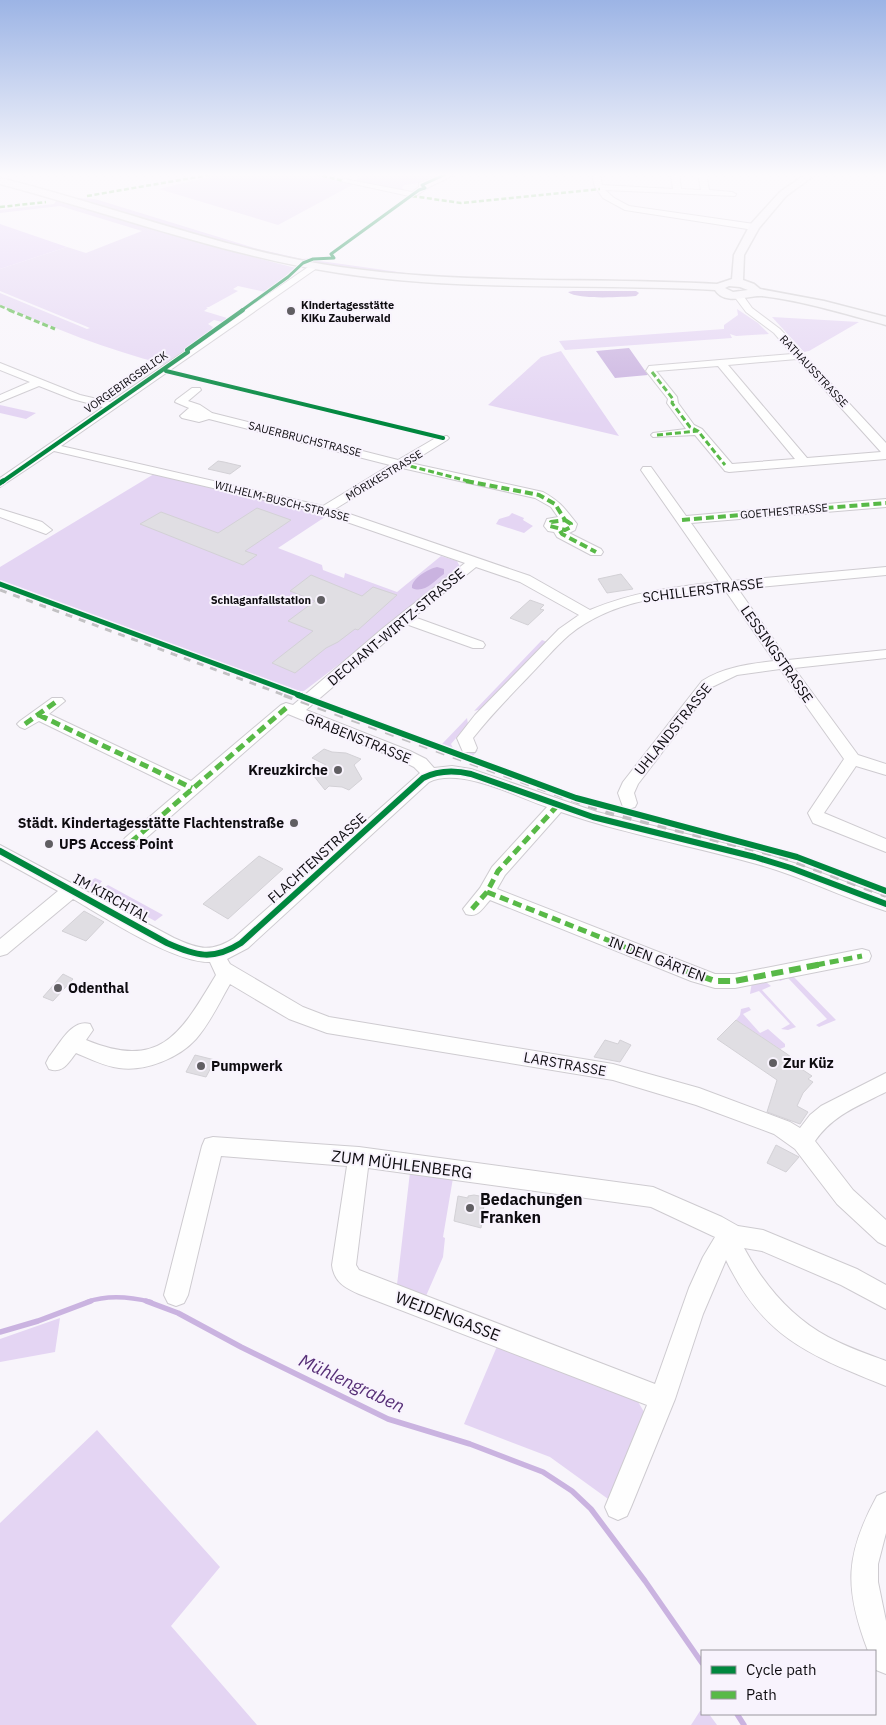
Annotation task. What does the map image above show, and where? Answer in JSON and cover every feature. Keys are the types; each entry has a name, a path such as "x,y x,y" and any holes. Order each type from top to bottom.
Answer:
{"main road":[{"path":"256,254 314,266 438,281 652,284 720,287 726,284 737,283 751,286 754,292"},
{"path":"737,283 739,254"},
{"path":"720,287 724,293 739,296 754,292 812,302 886,321"}],"street":[{"name":"VORGEBIRGSBLICK","path":"0,483 314,266"},
{"name":"RATHAUSSTRASSE","path":"739,296 746,307 772,326 886,450"},
{"path":"800,356 651,369 673,399 672,402 690,427 698,431 729,468 886,455"},
{"path":"720,362 805,462"},
{"path":"0,366 76,397 110,406"},
{"path":"0,399 39,382"},
{"name":"SAUERBRUCHSTRASSE","path":"196,390 180,402 196,407 186,416 199,419 208,415 452,477 539,495 555,504 561,511 562,534 596,552"},
{"path":"657,435 698,431"},
{"name":"MÖRIKESTRASSE","path":"325,510 443,438"},
{"name":"WILHELM-BUSCH-STRASSE","path":"51,447 325,510 525,579 589,615"},
{"name":"LESSINGSTRASSE","path":"647,470 852,759"},
{"name":"GOETHESTRASSE","path":"682,520 886,503"},
{"path":"0,513 38,525 46,530"},
{"name":"DECHANT-WIRTZ-STRASSE","path":"131,842 192,788 474,562"},
{"name":"SCHILLERSTRASSE","path":"469,748 465,738 480,718 564,632 589,615 629,600 657,594 729,585 886,571"},
{"path":"405,619 478,645"},
{"name":"UHLANDSTRASSE","path":"629,803 626,793 631,782 708,684 718,677 734,671 783,664 886,654"},
{"path":"25,724 57,701"},
{"name":"GRABENSTRASSE","path":"291,710 404,755 420,763 431,774"},
{"path":"38,715 192,788"},
{"path":"886,770 852,759 816,813 819,819 886,846"},
{"path":"431,774 451,770 471,774 557,806 618,824 755,857 886,904"},
{"name":"FLACHTENSTRASSE","path":"216,955 232,950 241,943 412,788 431,774"},
{"path":"472,909 487,892 498,871 557,806"},
{"name":"IM KIRCHTAL","path":"0,851 167,943 200,956 216,955"},
{"path":"0,949 72,890"},
{"name":"IN DEN GÄRTEN","path":"487,892 698,976 715,981 735,981 862,956"},
{"path":"56,1062 78,1037 115,1059 126,1060 163,1053 178,1044 191,1032 226,973 222,969 216,955"},
{"name":"LARSTRASSE","path":"226,973 296,1013 327,1025 613,1072 708,1100 782,1128 802,1142 845,1197 886,1235"},
{"path":"802,1142 817,1121 828,1112 886,1082"},
{"name":"ZUM MÜHLENBERG","path":"176,1295 213,1146 359,1158 647,1196 714,1224 731,1237 763,1241 849,1277 886,1298"},
{"name":"WEIDENGASSE","path":"359,1158 344,1265 344,1271 348,1277 359,1284 522,1344 662,1399"},
{"path":"618,1507 662,1399 695,1306 719,1248 731,1237 749,1281 783,1320 818,1345 886,1374"},
{"path":"886,1505 877,1519 863,1572 868,1611 886,1660"}],"shaded area":[{"path":"0,254 44,254 0,269"},
{"path":"44,254 243,254 296,268 265,292 238,286 233,289 238,291 206,307 208,308 204,311 227,318 222,322 214,320 208,324 213,327 210,333 164,364 81,338 0,305 0,293 87,329 90,328 0,291 0,269"},
{"path":"265,254 282,254 302,259 312,258 302,261"},
{"path":"313,260 427,276 508,280 394,275 307,262"},
{"path":"636,291 639,293 636,296 600,297 573,295 568,292"},
{"path":"737,309 758,323 769,334 736,336 730,334 732,338 565,350 559,341 724,329 724,325 738,315"},
{"path":"772,317 859,322 809,351 804,352"},
{"path":"629,348 648,375 615,378 596,351"},
{"path":"561,351 619,436 488,405 541,357"},
{"path":"0,405 36,413 26,419 0,413"},
{"path":"154,474 315,511 325,517 278,548 322,565 323,570 344,578 345,573 397,592 441,556 457,561 460,567 304,691 295,692 0,583 0,567"},
{"path":"512,513 524,518 523,520 533,526 524,533 496,524 499,519"},
{"path":"437,567 444,569 444,574 425,588 412,588 417,578"},
{"path":"542,640 547,642 482,709 474,711"},
{"path":"467,718 468,724 451,744 454,750 468,754 478,750 471,758 441,747"},
{"path":"95,878 102,881 99,885 104,888 108,885 163,915 155,921 87,884"},
{"path":"791,974 836,1020 819,1027 816,1025 827,1019 788,978 780,981 776,977"},
{"path":"762,979 771,986 762,990 796,1027 788,1030 781,1029 790,1024 759,991 750,994 752,982"},
{"path":"749,1007 751,1010 743,1014 760,1033 768,1029 785,1044 785,1047 780,1049 736,1020 740,1015 741,1009"},
{"path":"410,1172 453,1178 443,1237 445,1238 443,1257 426,1296 397,1285"},
{"path":"60,1318 55,1352 0,1362 0,1339"},
{"path":"498,1344 637,1400 644,1412 615,1504 550,1457 464,1424"},
{"path":"97,1430 220,1567 171,1626 257,1725 0,1725 0,1523"},
{"path":"701,1711 701,1715 710,1715 717,1725 691,1725"}],"building":[{"path":"218,461 241,466 230,474 208,469"},
{"path":"257,508 291,520 245,551 257,555 243,565 140,524 161,512 218,533"},
{"path":"621,574 633,589 607,593 598,579"},
{"path":"311,575 362,596 373,587 397,595 358,630 355,629 338,642 326,648 295,673 272,663 313,631 288,621 315,601 290,591"},
{"path":"530,600 544,605 540,609 544,610 528,625 510,618"},
{"name":"Kreuzkirche","path":"324,749 332,752 346,753 361,759 354,765 362,779 349,790 342,787 329,786 325,790 313,775 326,765 312,758"},
{"path":"259,856 283,869 228,919 203,904"},
{"path":"84,911 104,922 86,941 62,931"},
{"name":"Odenthal","path":"63,974 73,979 53,1001 43,997"},
{"name":"Zur Küz","path":"736,1020 787,1054 796,1061 794,1064 812,1076 808,1079 813,1082 803,1093 797,1106 808,1112 800,1124 767,1112 777,1080 717,1039"},
{"path":"605,1040 618,1044 620,1040 631,1045 620,1062 594,1057"},
{"name":"Pumpwerk","path":"195,1055 215,1060 206,1077 186,1072"},
{"path":"776,1145 799,1157 786,1172 767,1163"},
{"name":"Bedachungen Franken","path":"458,1196 468,1198 468,1196 485,1197 481,1228 454,1221"}],"waterway":[{"name":"Mühlengraben","path":"91,1301 103,1298 119,1298 146,1301"},
{"name":"Mühlengraben","path":"0,1332 38,1321 91,1301"},
{"name":"Mühlengraben","path":"87,1302 91,1301"},
{"name":"Mühlengraben","path":"146,1301 151,1302"},
{"name":"Mühlengraben","path":"146,1301 178,1313 241,1347 388,1419 470,1444 543,1472 572,1491 591,1509 645,1581 701,1662"},
{"name":"Mühlengraben","path":"738,1715 744,1725"}],"railway":[{"path":"0,590 287,696"},
{"path":"284,695 608,813 782,857 886,896"}],"marked path":[{"path":"0,306 55,329"},
{"path":"652,372 673,399 672,403 690,427 698,431 725,465"},
{"path":"657,435 698,431"},
{"path":"402,464 458,479 539,495 555,504 565,520 571,524 571,527 565,530 552,528 550,526 551,522 565,520"},
{"path":"682,520 886,503"},
{"path":"560,531 562,534 596,552"},
{"path":"25,724 57,701"},
{"path":"131,842 286,708"},
{"path":"39,715 192,788"},
{"path":"472,909 487,892 498,871 557,806"},
{"path":"487,892 698,976 715,981 735,981 862,956"}],"cycle path":[{"path":"0,483 188,352 187,350 288,277 303,263 313,259 334,258 331,254"},
{"path":"166,371 443,438"},
{"path":"0,584 576,798 797,857 886,891"},
{"path":"0,851 167,943 196,954 213,955 222,953 241,943 423,778 435,773 452,771 471,774 593,817 755,857 791,868 886,904"}],"place":[{"name":"Kindertagesstätte KiKu Zauberwald","path":"291,311"},
{"name":"Schlaganfallstation","path":"321,600"},
{"name":"Kreuzkirche","path":"338,770"},
{"name":"Städt. Kindertagesstätte Flachtenstraße","path":"294,823"},
{"name":"UPS Access Point","path":"49,844"},
{"name":"Odenthal","path":"58,988"},
{"name":"Zur Küz","path":"773,1063"},
{"name":"Pumpwerk","path":"201,1066"},
{"name":"Bedachungen Franken","path":"470,1208"}]}
